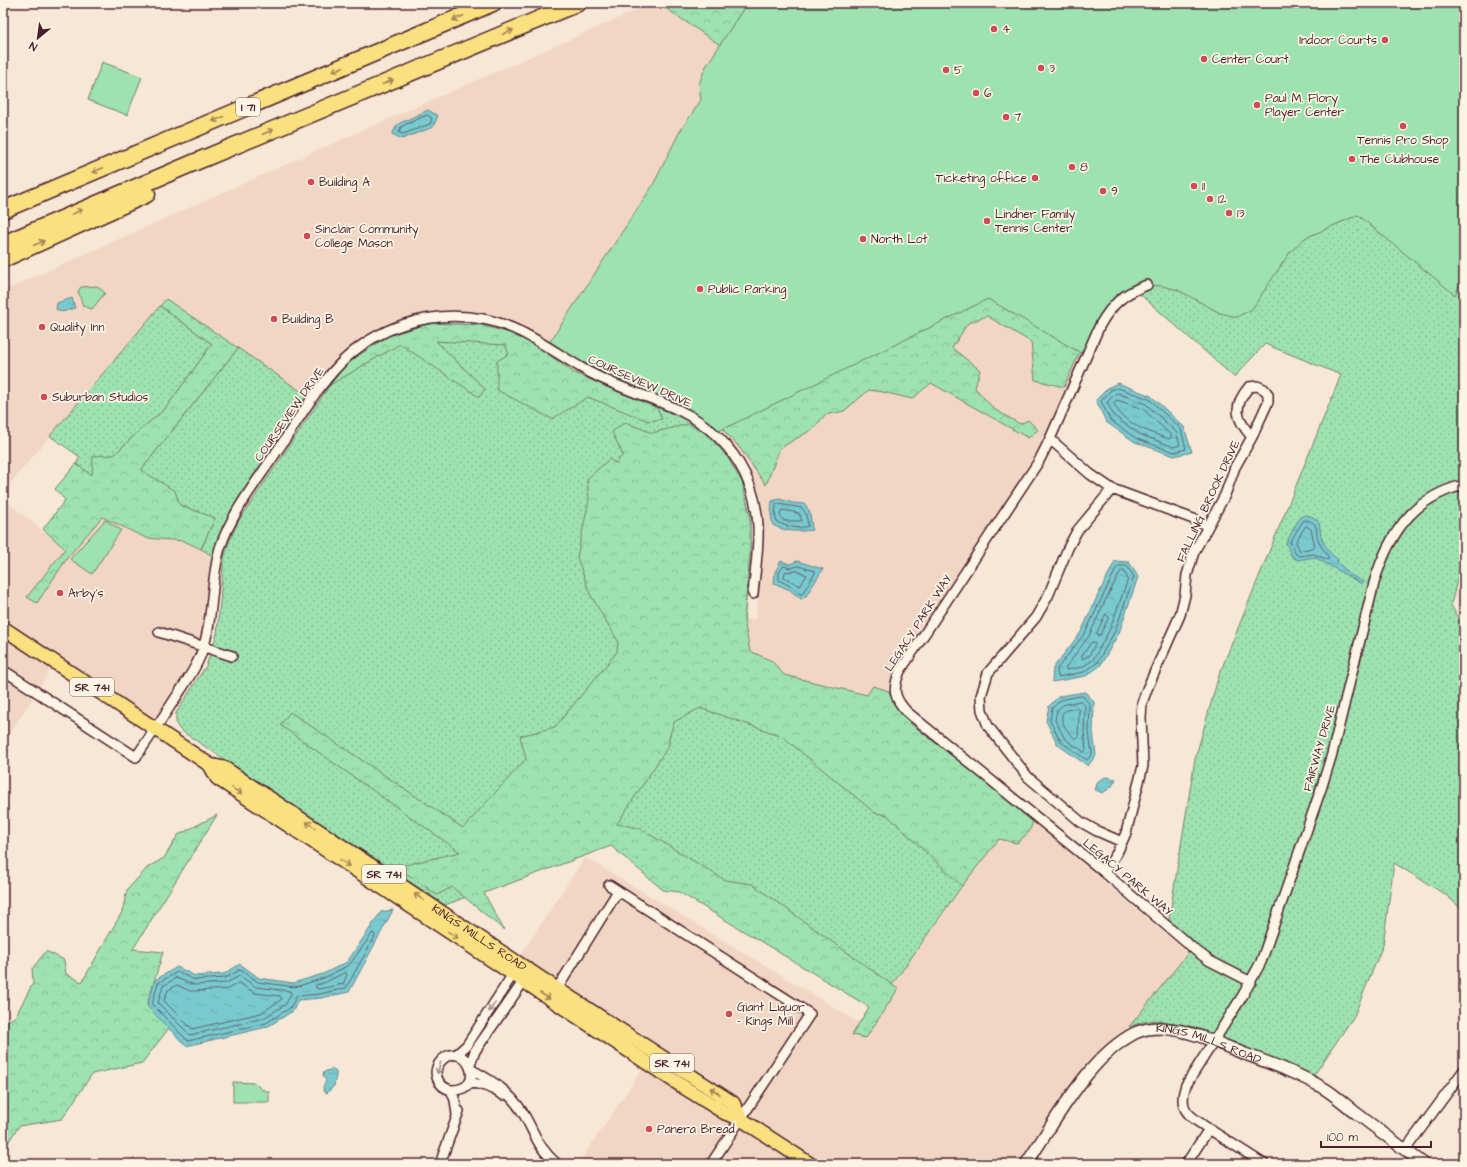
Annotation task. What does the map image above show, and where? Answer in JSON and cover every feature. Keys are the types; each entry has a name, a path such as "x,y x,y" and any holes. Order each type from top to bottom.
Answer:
{"highway":[{"name":"I 71","path":"3,210 493,3"},
{"name":"I 71","path":"3,244 193,163 578,3"},
{"path":"3,259 148,194 193,163"}],"main road":[{"name":"KINGS MILLS ROAD","path":"3,628 210,765 224,768 557,989 734,1103 741,1119"},
{"name":"KINGS MILLS ROAD","path":"210,765 217,778 518,978 726,1113 741,1119 810,1164"}],"street":[{"name":"LEGACY PARK WAY","path":"1147,285 1134,289 1122,297 1108,310 1039,461 900,671 895,682 894,692 898,703 907,712 1104,872 1195,950 1210,961 1251,982"},
{"name":"COURSEVIEW DRIVE","path":"3,670 136,757 185,683 204,647 209,628 218,559 226,532 249,494 319,389 340,363 366,342 386,331 406,324 434,318 456,316 472,317 500,323 520,331 535,338 582,368 606,381 678,409 702,423 715,433 733,454 742,468 754,499 758,526 758,549 753,594"},
{"name":"FALLING BROOK DRIVE","path":"1104,872 1117,853 1126,833 1143,766 1141,718 1142,703 1180,615 1185,595 1187,575 1194,552 1225,496 1235,467 1252,437 1268,402 1268,394 1264,389 1257,386 1249,387 1238,405 1238,415 1242,425 1252,437"},
{"path":"1050,439 1090,474 1112,489 1196,520 1208,526"},
{"name":"FAIRWAY DRIVE","path":"1264,1164 1209,1129 1187,1112 1183,1104 1182,1096 1186,1085 1251,982 1261,962 1332,754 1380,562 1395,532 1418,508 1441,493 1464,485"},
{"path":"1112,489 1077,531 1068,548 1048,596 1036,617 988,673 981,696 982,710 988,726 1028,777 1081,822 1122,842"},
{"path":"158,632 232,656"},
{"path":"609,885 810,1014 711,1164"},
{"path":"557,989 618,891"},
{"path":"456,1056 467,1045 518,978"},
{"path":"441,1164 460,1108 460,1099 465,1086 471,1079 471,1067 476,1051 518,978"},
{"name":"KINGS MILLS ROAD","path":"1026,1164 1086,1077 1112,1048 1126,1038 1143,1030 1161,1028 1214,1041 1295,1073 1326,1090 1424,1164"},
{"path":"512,1100 493,1089 481,1085 465,1086 451,1090 444,1088 438,1081 438,1065 444,1058 456,1056 462,1057 471,1067 505,1090 522,1113 538,1144 557,1164"},
{"path":"1405,1150 1464,1070"},
{"path":"451,1090 455,1100 457,1115"},
{"path":"1186,1164 1209,1129"}],"shaded area":[{"path":"653,3 658,3 720,45 705,68 699,84 701,100 679,133 653,185 547,346 500,323 434,318 366,342 312,399 166,299 3,492 3,291 356,133"},
{"path":"988,299 1082,353 1045,441 897,671 881,702 740,666 744,620 755,619 764,553 762,504 750,467 721,430"},
{"path":"3,498 65,549 28,597 37,603 68,557 102,517 146,538 184,541 218,559 204,647 155,729 55,663 3,744"},
{"path":"1017,808 1188,953 1112,1048 1026,1164 578,1164 647,1062 725,1113 733,1103 516,962 585,857 865,1026 877,1006"}],"green space":[{"path":"658,3 747,3 720,45"},
{"name":"Lindner Family Tennis Center","path":"747,3 1464,3 1464,274 1455,295 1358,215 1305,238 1290,252 1252,309 1237,317 1220,313 1178,290 1162,286 1147,285 1122,297 1086,356 988,299 715,433 652,399 547,346 653,185 679,133 701,100 699,84 705,68"},
{"path":"102,62 142,77 127,115 88,100"},
{"path":"1358,215 1455,294 1464,274 1464,536 1460,568 1451,605 1464,629 1464,911 1446,895 1394,863 1383,945 1354,1016 1310,1081 1214,1041 1181,1025 1157,1020 1142,1022 1129,1027 1188,953 1169,919 1195,759 1219,675 1341,375 1265,344 1234,377 1134,289 1155,284 1165,286 1184,293 1220,313 1305,237"},
{"path":"956,279 1086,338 1064,387 1035,380 1031,342 987,316 968,323 952,348 980,370 975,388 994,409 1020,424 1028,420 1038,430 1028,438 931,383 912,399 869,390 844,411 825,415 813,429 780,448 766,485 739,447 715,421"},
{"path":"97,286 105,293 92,309 83,306 78,291 81,287"},
{"path":"166,299 238,348 141,470 175,491 180,505 215,518 201,549 184,541 146,538 102,517 68,557 37,603 27,597 65,549 43,529 65,500 55,489 76,464 92,475 93,456 114,455 165,409 212,344 160,306"},
{"path":"160,306 212,344 165,409 140,430 92,476 76,464 80,457 50,436"},
{"path":"432,323 481,325 510,333 535,345 575,373 683,418 706,433 726,455 742,482 750,515 750,554 740,666 1017,808 877,1006 610,843 445,905 180,730 176,724 176,713 206,666 217,634 224,558 238,522 343,368 359,355 390,335"},
{"path":"432,323 481,325 510,333 535,345 575,373 657,408 662,419 648,421 588,397 552,419 497,390 497,361 509,354 505,345 436,341 485,389 479,397 400,344 330,385 343,368 359,355 390,335"},
{"path":"238,348 312,399 249,494 218,559 201,549 215,518 179,505 141,470"},
{"path":"625,422 652,433 688,424 706,433 726,455 742,482 750,515 750,554 744,620 750,651 772,661 784,675 867,695 873,686 889,691 911,724 1034,819 1029,832 1017,843 999,839 962,886 887,815 875,813 782,736 700,708 674,722 669,738 669,745 617,824 639,828 725,880 752,884 898,989 866,1038 852,1035 869,1007 679,892 663,890 611,846 484,893 504,930 452,887 437,895 397,867 460,852 280,725 290,712 463,828 526,759 520,736 555,727 617,652 618,641 590,594 577,557 589,500 587,479 609,459 615,463 623,455 612,432"},
{"path":"105,520 121,530 92,574 70,559"},
{"path":"217,815 133,949 163,952 147,1005 169,1028 142,1063 92,1074 62,1119 19,1126 3,1150 3,1023 15,1017 33,983 32,969 46,951 64,960 66,974 82,982 122,912 127,890 148,867 164,858 178,835"},
{"path":"233,1082 255,1083 261,1089 269,1092 269,1102 233,1102"}],"water":[{"path":"428,110 438,116 433,127 402,139 392,134 398,124"},
{"path":"72,298 75,308 62,312 56,309 57,303"},
{"path":"1118,383 1151,396 1184,427 1192,452 1174,456 1135,442 1106,422 1096,400 1109,387"},
{"path":"779,499 793,503 805,504 810,513 812,530 792,531 773,525 771,515 772,501"},
{"path":"1306,515 1318,521 1323,542 1331,553 1338,559 1337,562 1351,575 1363,582 1362,584 1314,557 1298,560 1292,557 1286,543 1300,517"},
{"path":"781,561 790,564 797,561 823,569 806,596 801,599 790,590 774,583 775,572"},
{"path":"1115,561 1129,562 1138,577 1119,633 1100,666 1086,676 1052,682 1053,668 1081,632"},
{"path":"1085,692 1094,702 1093,732 1096,755 1088,766 1058,745 1046,721 1049,706 1059,696"},
{"path":"1106,777 1116,779 1112,786 1103,793 1095,790 1098,781"},
{"path":"393,910 349,992 321,998 298,1000 293,1011 267,1027 186,1046 147,1006 155,980 177,967 195,976 224,974 240,964 259,978 293,983 323,974 347,962 381,912"},
{"path":"332,1069 336,1072 336,1078 334,1086 327,1093 324,1091 323,1087 326,1081 323,1075 324,1072"}],"place":[{"name":"4","path":"994,29"},
{"name":"Indoor Courts","path":"1385,40"},
{"name":"Center Court","path":"1204,59"},
{"name":"3","path":"1041,68"},
{"name":"5","path":"946,70"},
{"name":"6","path":"976,93"},
{"name":"Paul M. Flory Player Center","path":"1257,105"},
{"name":"7","path":"1006,117"},
{"name":"Tennis Pro Shop","path":"1403,126"},
{"name":"The Clubhouse","path":"1352,159"},
{"name":"8","path":"1072,167"},
{"name":"Ticketing office","path":"1035,178"},
{"name":"Building A","path":"311,182"},
{"name":"11","path":"1194,186"},
{"name":"9","path":"1103,191"},
{"name":"12","path":"1210,199"},
{"name":"13","path":"1229,213"},
{"name":"Lindner Family Tennis Center","path":"987,221"},
{"name":"Sinclair Community College Mason","path":"307,236"},
{"name":"North Lot","path":"863,239"},
{"name":"Public Parking","path":"700,289"},
{"name":"Building B","path":"274,319"},
{"name":"Quality Inn","path":"42,327"},
{"name":"Suburban Studios","path":"44,397"},
{"name":"Arby's","path":"60,593"},
{"name":"Giant Liquor - Kings Mill","path":"729,1014"},
{"name":"Panera Bread","path":"649,1129"}]}
